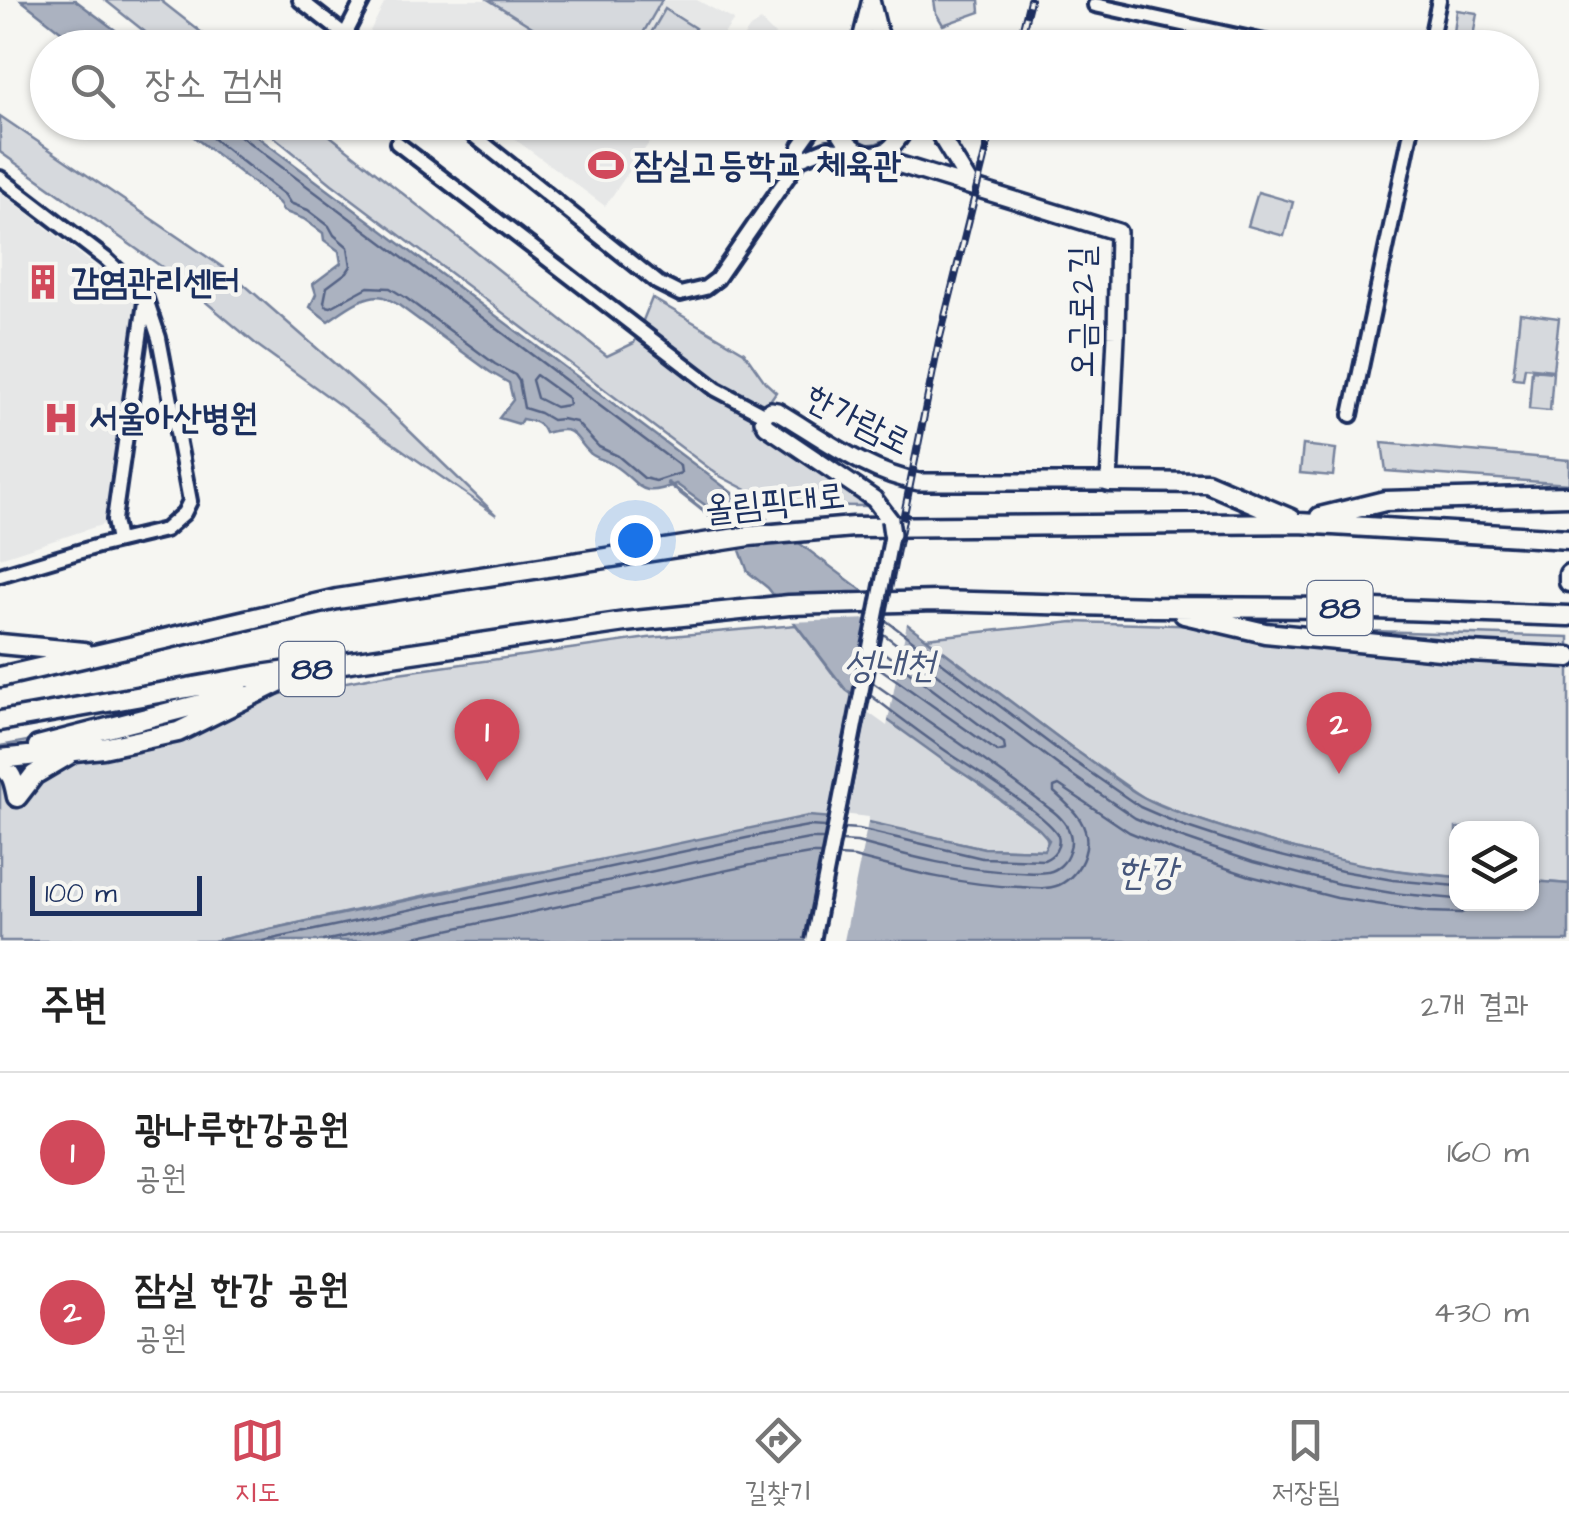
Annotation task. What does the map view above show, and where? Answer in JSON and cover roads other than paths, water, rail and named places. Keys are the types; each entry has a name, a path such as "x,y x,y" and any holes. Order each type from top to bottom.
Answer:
{"highway":[{"path":"1109,482 1208,483 1299,523 1385,501 1569,496"},
{"name":"올림픽대로","path":"0,677 336,599 750,536 853,527 1299,523 1567,539"},
{"path":"1569,574 1569,582"},
{"name":"88","path":"0,720 261,675 625,622 789,605 936,600 1569,616"},
{"path":"1154,606 1266,633 1450,651 1569,657"},
{"path":"0,644 99,653"},
{"path":"0,762 150,740 178,732 303,670"},
{"path":"0,762 57,740 202,704 261,675"},
{"path":"0,762 14,782 17,796 34,776 77,750"}],"main road":[{"path":"864,30 871,0"},
{"path":"871,0 878,30"},
{"path":"846,140 860,152 971,186"},
{"path":"860,152 876,154 888,150 898,140"},
{"path":"943,140 971,186"},
{"name":"오금로2길","path":"971,186 1118,232 1109,482"},
{"name":"한가람로","path":"891,527 874,499 766,426 764,415 776,411 869,466 919,482 1109,482"}],"street":[{"path":"300,0 339,30"},
{"path":"348,30 363,0"},
{"path":"1433,30 1439,0"},
{"path":"1095,5 1210,30"},
{"path":"480,140 658,282 680,294 706,288 717,279 800,159 828,148 860,152"},
{"path":"800,159 804,140"},
{"path":"1352,416 1409,140"},
{"path":"398,143 716,390 764,415"},
{"path":"0,178 107,260 146,296 159,338 190,501 184,513 165,530 0,575"},
{"path":"118,542 114,520 146,296"},
{"path":"814,941 891,527"}],"water":[{"path":"21,0 75,0 115,30 59,30"},
{"name":"한강","path":"198,140 262,140 1136,793 1183,814 1281,845 1339,860 1449,876 1449,911 1539,911 1539,882 1569,884 1569,941 214,941 808,816 860,820 984,848 1044,850 1049,840 984,787 846,690 768,588 748,572 730,523 676,484 647,490 591,454 569,431 545,433 533,421 522,419 519,424 499,418 513,400 509,383 384,297 362,300 328,321 310,307 316,294 313,284 341,263 339,251 304,219 283,211 279,203"}],"waterway":[{"name":"성내천","path":"668,483 732,533"}],"railway":[{"path":"1022,30 1030,0"},
{"path":"818,941 939,341 989,140"}],"place":[{"name":"잠실고등학교 체육관","path":"606,165"},
{"name":"감염관리센터","path":"43,282"},
{"name":"서울아산병원","path":"61,418"},
{"name":"잠실 한강 공원","path":"1339,774"},
{"name":"광나루한강공원","path":"487,781"}]}
